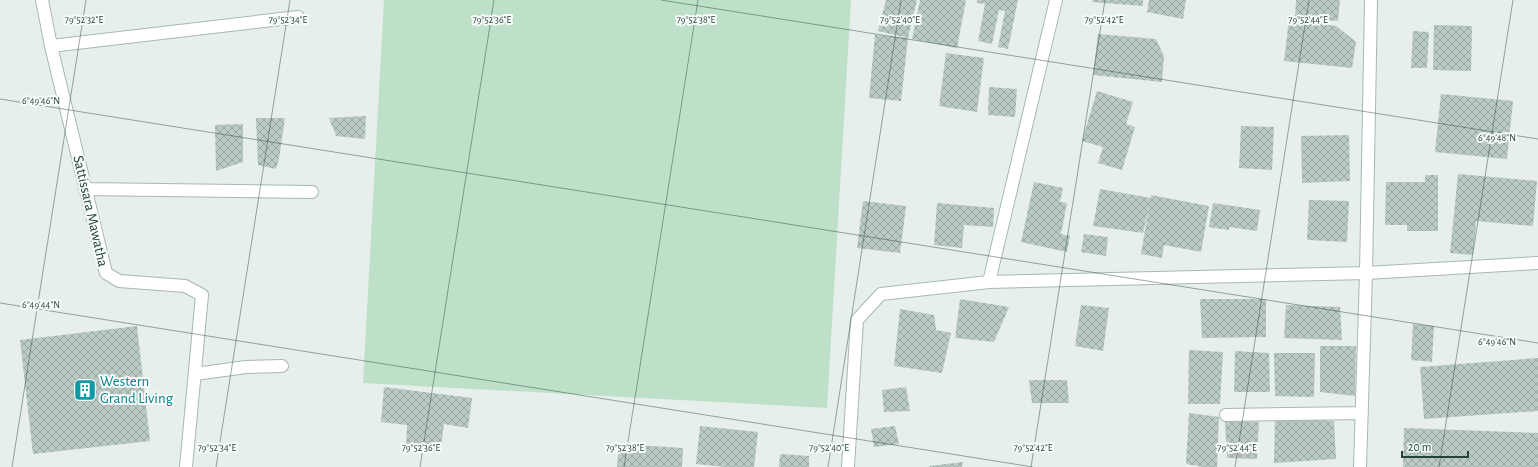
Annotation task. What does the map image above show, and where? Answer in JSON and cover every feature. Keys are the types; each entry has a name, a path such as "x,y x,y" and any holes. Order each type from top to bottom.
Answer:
{"street":[{"name":"Sattissara Mawatha","path":"42,0 51,46 106,273 119,281 186,286 202,295 186,467"},
{"path":"990,282 1056,0"},
{"path":"1360,467 1366,272 1371,0"},
{"path":"51,46 298,17"},
{"path":"86,189 312,192"},
{"path":"848,467 857,320 881,294 990,282 1366,272 1538,263"},
{"path":"195,374 246,367 282,366"},
{"path":"1226,415 1362,413"}],"green space":[{"path":"384,0 851,0 827,408 363,383"}],"building":[{"path":"886,0 917,0 908,38 878,31"},
{"path":"920,0 966,0 957,48 912,39"},
{"path":"977,0 1018,0 1008,49 998,47 1005,11 999,10 992,44 978,41 985,4 977,3"},
{"path":"1093,0 1143,0 1143,6 1092,2"},
{"path":"1149,0 1186,0 1183,19 1147,12"},
{"path":"1296,0 1340,0 1338,21 1295,17"},
{"path":"1289,19 1336,26 1356,42 1352,68 1284,61"},
{"path":"1434,25 1472,26 1471,71 1433,70"},
{"path":"1413,31 1429,32 1427,68 1411,68"},
{"path":"1098,34 1156,39 1164,56 1162,82 1093,75"},
{"path":"875,35 908,38 901,101 869,98"},
{"path":"946,53 984,58 977,112 939,106"},
{"path":"989,87 1017,89 1015,117 988,115"},
{"path":"1097,91 1133,102 1126,124 1135,127 1122,170 1098,163 1103,147 1082,141"},
{"path":"1441,94 1513,101 1507,159 1435,152"},
{"path":"366,116 365,139 336,136 329,118"},
{"path":"256,118 285,118 279,159 276,169 258,165"},
{"path":"243,124 243,162 216,171 215,125"},
{"path":"1241,126 1274,127 1272,170 1239,168"},
{"path":"1349,135 1350,181 1302,183 1301,136"},
{"path":"1458,174 1537,181 1533,226 1476,221 1473,255 1450,253"},
{"path":"1425,175 1438,175 1438,231 1407,231 1407,225 1385,225 1386,182 1425,182"},
{"path":"1034,182 1063,188 1060,202 1067,203 1061,234 1070,236 1067,252 1021,242"},
{"path":"1100,189 1151,198 1151,195 1209,206 1201,252 1164,245 1162,258 1141,254 1149,206 1143,233 1093,226"},
{"path":"1309,200 1349,201 1347,242 1307,240"},
{"path":"863,201 906,206 900,253 857,248"},
{"path":"937,203 994,208 993,227 964,225 962,248 934,245"},
{"path":"1213,203 1260,210 1257,231 1229,227 1229,230 1209,227"},
{"path":"1084,234 1108,237 1106,256 1081,252"},
{"path":"960,299 1009,307 994,342 955,338"},
{"path":"1200,299 1266,299 1266,337 1202,338"},
{"path":"1081,305 1109,308 1103,351 1075,346"},
{"path":"1286,305 1340,307 1342,340 1284,338"},
{"path":"900,309 934,315 936,330 951,333 942,373 894,366"},
{"path":"1413,324 1434,326 1432,362 1411,360"},
{"name":"Western Grand Living","path":"137,326 150,441 33,454 20,340"},
{"path":"1320,346 1356,346 1355,396 1320,392"},
{"path":"1189,350 1223,352 1220,404 1188,404"},
{"path":"1235,351 1269,353 1270,392 1234,392"},
{"path":"1274,353 1315,353 1314,397 1275,396"},
{"path":"1538,358 1538,411 1424,419 1420,367"},
{"path":"1029,380 1067,380 1069,403 1032,403"},
{"path":"384,387 472,398 468,428 444,424 440,452 406,448 407,425 381,422"},
{"path":"906,387 910,411 884,412 882,390"},
{"path":"1189,413 1219,417 1217,467 1203,467 1186,464"},
{"path":"1275,417 1334,421 1336,459 1274,463"},
{"path":"1225,421 1259,422 1257,459 1227,458"},
{"path":"700,426 758,432 754,467 725,467 696,464"},
{"path":"895,426 899,444 874,447 871,429"},
{"path":"1404,428 1538,433 1538,467 1403,467"},
{"path":"619,444 683,448 682,467 617,467"},
{"path":"780,454 809,456 809,467 779,467"},
{"path":"963,462 962,467 929,467 929,466"}],"place":[{"name":"Western Grand Living","path":"85,390"}]}
